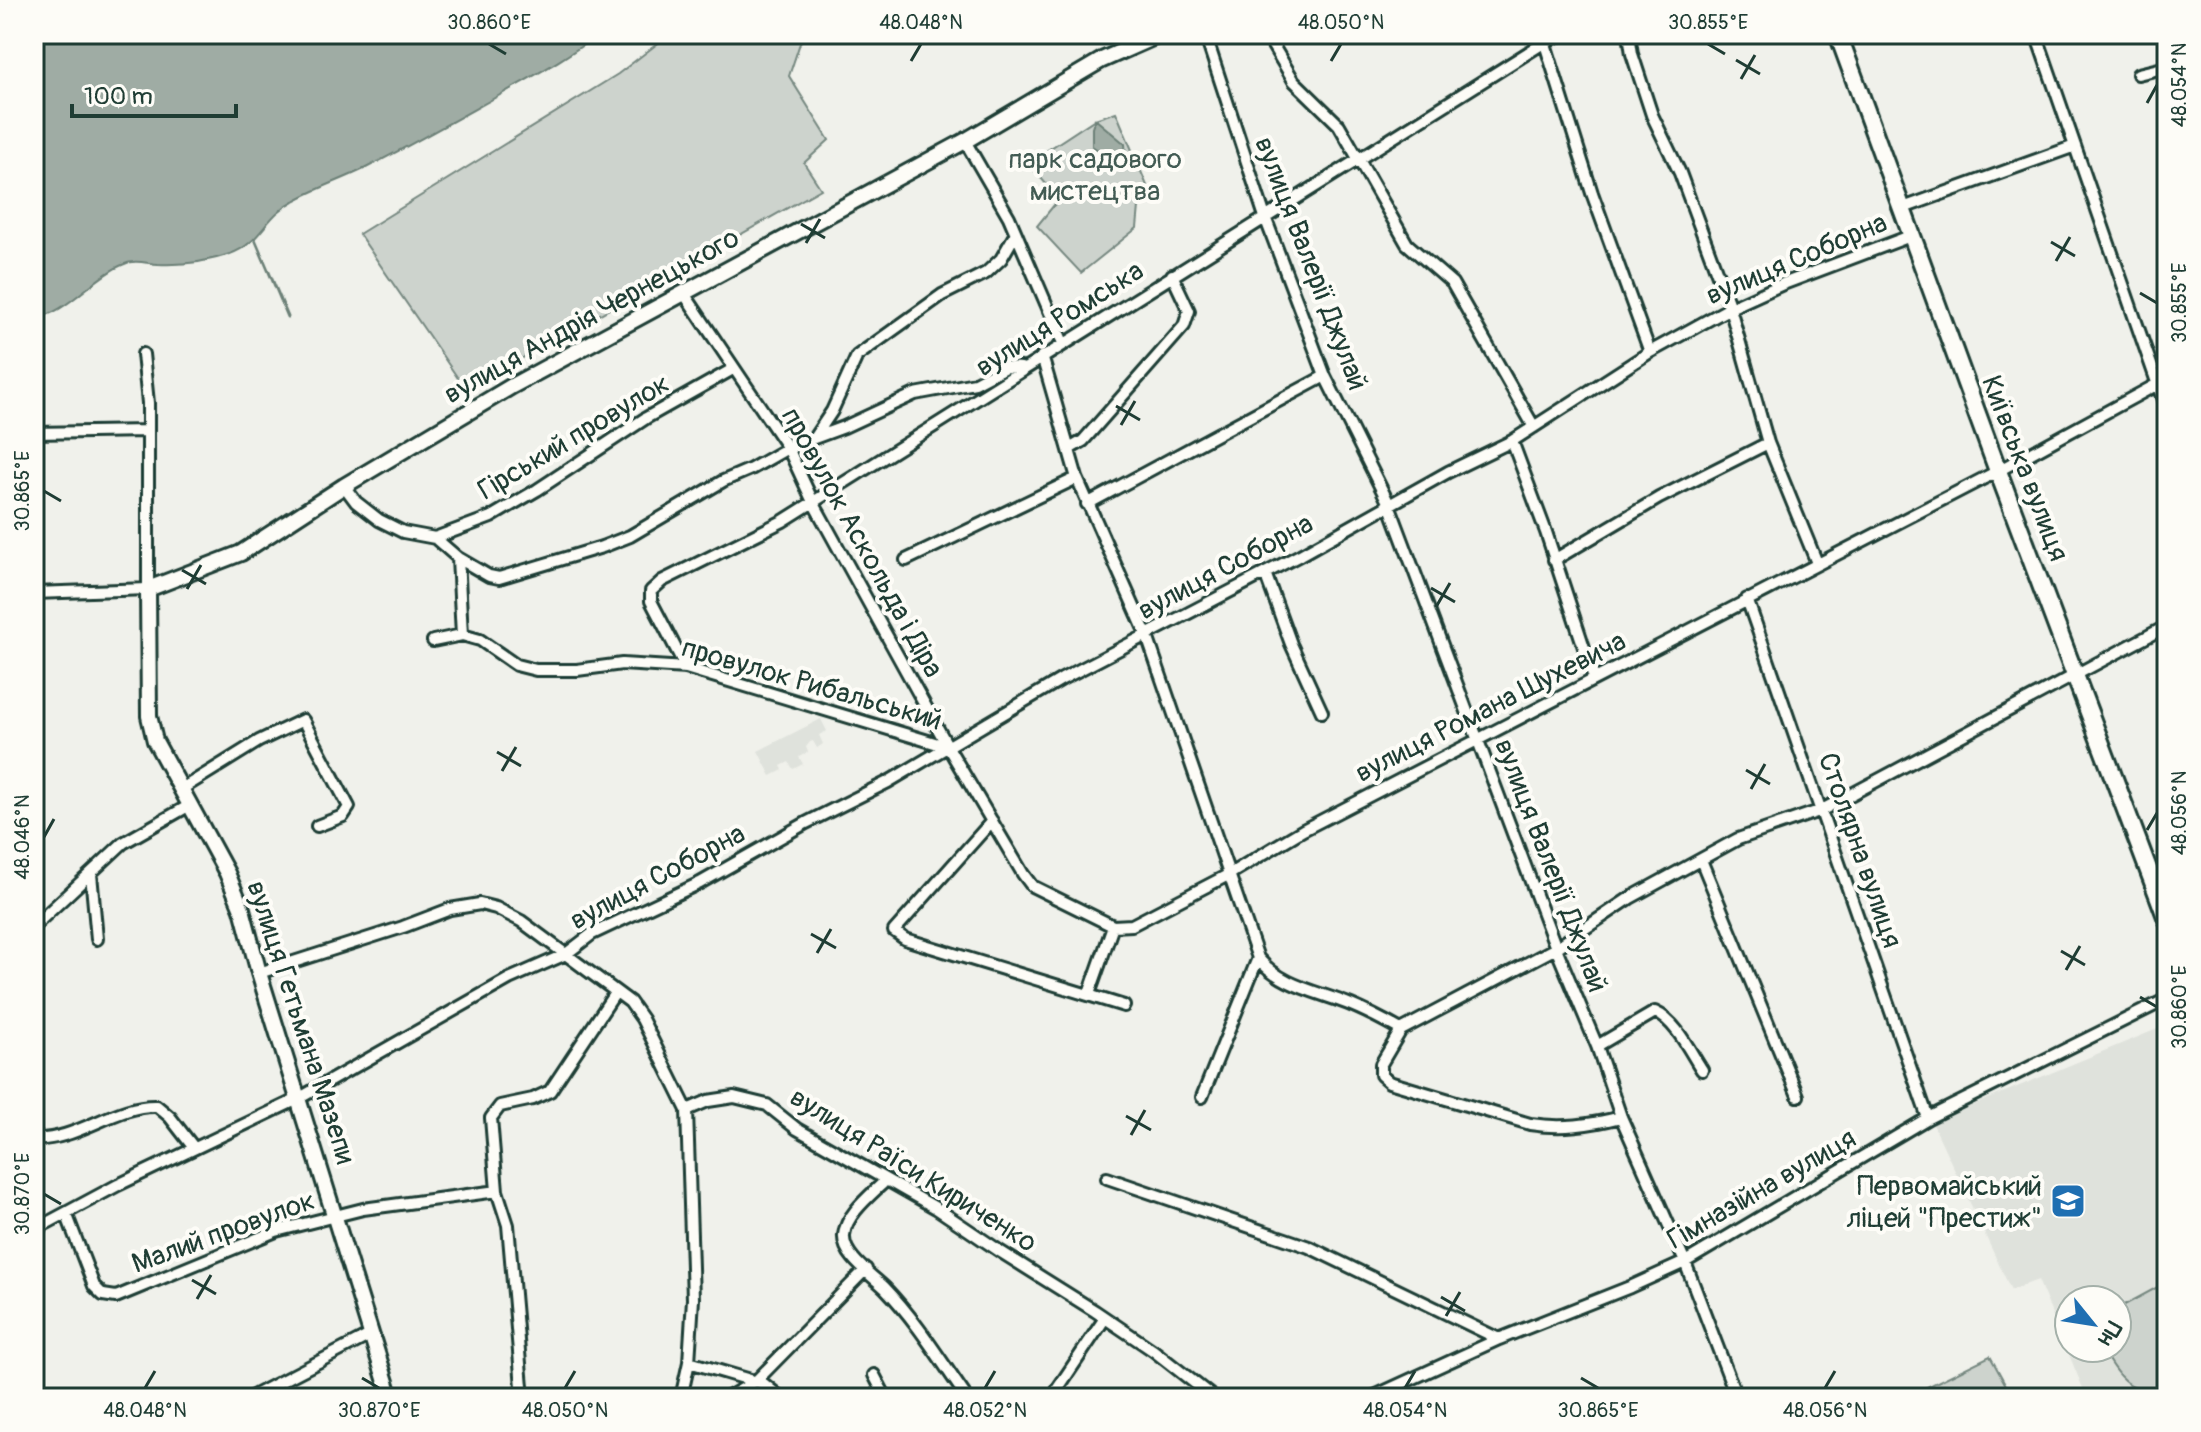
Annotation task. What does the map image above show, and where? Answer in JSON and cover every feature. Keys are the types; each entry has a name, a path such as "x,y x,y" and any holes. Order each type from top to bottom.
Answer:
{"main road":[{"name":"Київська вулиця","path":"1838,34 2167,919"}],"street":[{"name":"вулиця Андрія Чернецького","path":"34,593 148,589 241,553 344,486 512,386 965,141 1102,60 1161,34"},
{"name":"вулиця Валерії Джулай","path":"1205,34 1265,217 1325,376 1389,504 1556,948 1597,1046 1621,1117 1685,1262 1737,1398"},
{"path":"1266,34 1294,81 1339,125 1407,244 1452,283 1534,427"},
{"name":"вулиця Ромська","path":"686,668 651,601 651,591 662,581 783,521 1359,158 1543,38 1562,34"},
{"path":"1629,34 1632,54 1652,115 1680,173 1730,308 1768,443 1817,563"},
{"path":"2036,34 2162,382 2167,411"},
{"path":"1543,38 1592,193 1650,352"},
{"path":"2138,74 2167,67"},
{"path":"965,141 1016,233 1063,343"},
{"path":"1903,208 2075,146"},
{"path":"814,438 832,411 857,356 942,295 986,273 1001,259 1016,233"},
{"name":"вулиця Соборна","path":"34,1230 298,1099 509,979 566,954 592,934 700,883 948,747 1062,679 1512,441 1650,352 1730,308 1783,284 1913,235"},
{"path":"1069,449 1083,441 1184,326 1189,311 1172,275"},
{"name":"провулок Аскольда і Діра","path":"683,292 788,448 813,502 992,821"},
{"name":"вулиця Гетьмана Мазепи","path":"143,354 148,403 149,716 155,741 237,897 391,1398"},
{"path":"1042,356 1077,478 1147,636 1258,958 1267,969 1289,984 1352,1005 1401,1030"},
{"path":"344,486 356,502 379,520 403,532 435,538 458,558 489,576 499,578 630,536 688,500 788,448 844,427 915,394 975,383 1005,367 1027,368"},
{"name":"Гірський провулок","path":"435,538 491,517 646,418 733,369"},
{"path":"1087,504 1325,376"},
{"name":"вулиця Романа Шухевича","path":"1113,926 1132,925 1228,875 1303,830 1998,471 2162,382"},
{"path":"34,433 147,431"},
{"path":"1512,441 1594,678"},
{"path":"1554,560 1659,498 1768,443"},
{"path":"906,560 1077,478"},
{"path":"433,641 462,635 458,558"},
{"path":"1265,573 1291,644 1322,712"},
{"name":"Столярна вулиця","path":"1747,599 1928,1118"},
{"path":"1621,1117 1590,1125 1554,1128 1530,1124 1389,1082 1381,1075 1381,1064 1401,1030 1556,948 1630,898 1738,839 1822,810 2167,626"},
{"name":"провулок Рибальський","path":"462,635 480,640 516,665 536,670 577,670 622,664 686,668 948,747"},
{"path":"180,790 259,741 303,720 349,807 343,816 317,826"},
{"path":"34,926 123,843 190,805"},
{"path":"1089,994 1113,926 1032,886 992,821 894,931 905,939 1124,1006"},
{"path":"1701,860 1798,1096"},
{"path":"91,874 97,939"},
{"path":"259,973 450,909 480,904 496,908 521,921 630,1002 642,1019 687,1110 693,1299 689,1362 681,1398"},
{"path":"1202,1097 1258,958"},
{"path":"523,1398 508,1225 497,1191 492,1113 500,1106 533,1099 550,1091 615,993"},
{"name":"Гімназійна вулиця","path":"1370,1398 1499,1339 1685,1262 1928,1118 2167,999"},
{"path":"1597,1046 1655,1012 1674,1028 1702,1070"},
{"name":"вулиця Раїси Кириченко","path":"687,1110 708,1101 734,1097 767,1105 797,1129 936,1208 1105,1318 1214,1398"},
{"path":"34,1139 64,1136 138,1107 157,1106 170,1117 194,1148"},
{"path":"1107,1178 1309,1247 1499,1339"},
{"path":"885,1181 854,1214 844,1235 848,1253 897,1300 967,1398"},
{"name":"Малий провулок","path":"66,1213 94,1286 103,1295 116,1297 276,1231 389,1205 497,1191"},
{"path":"727,1398 756,1381 866,1269"},
{"path":"1058,1388 1105,1318"},
{"path":"249,1398 372,1334"},
{"path":"689,1362 756,1381 771,1387 781,1398"},
{"path":"874,1375 886,1398"}],"shaded area":[{"path":"34,34 598,34 550,66 433,132 284,207 241,249 194,262 126,263 56,311 34,318"},
{"path":"1095,119 1125,144 1126,156 1113,160 1092,146"},
{"path":"821,719 827,731 819,735 823,744 817,748 813,741 810,742 806,747 808,752 799,757 803,764 793,769 789,762 781,766 783,770 771,776 758,751"},
{"name":"Первомайський ліцей \"Престиж\"","path":"2167,1025 2167,1398 2087,1398 2073,1364 2133,1364 2133,1284 2053,1284 2053,1316 2038,1280 2011,1290 1932,1122"}],"green space":[{"path":"670,34 803,34 789,76 829,140 804,163 821,189 466,390 359,234 618,74"},
{"name":"парк садового мистецтва","path":"1116,112 1148,188 1140,196 1137,228 1081,273 1037,226 1059,199 1028,163 1095,119"},
{"path":"2167,1282 2167,1382 2155,1387 2135,1387 2120,1376 2111,1364 2133,1364 2133,1300"},
{"path":"1990,1356 2013,1398 1930,1398 1925,1388"}],"waterway":[{"path":"255,239 288,317"}],"place":[{"name":"Первомайський ліцей \"Престиж\"","path":"2068,1201"}]}
